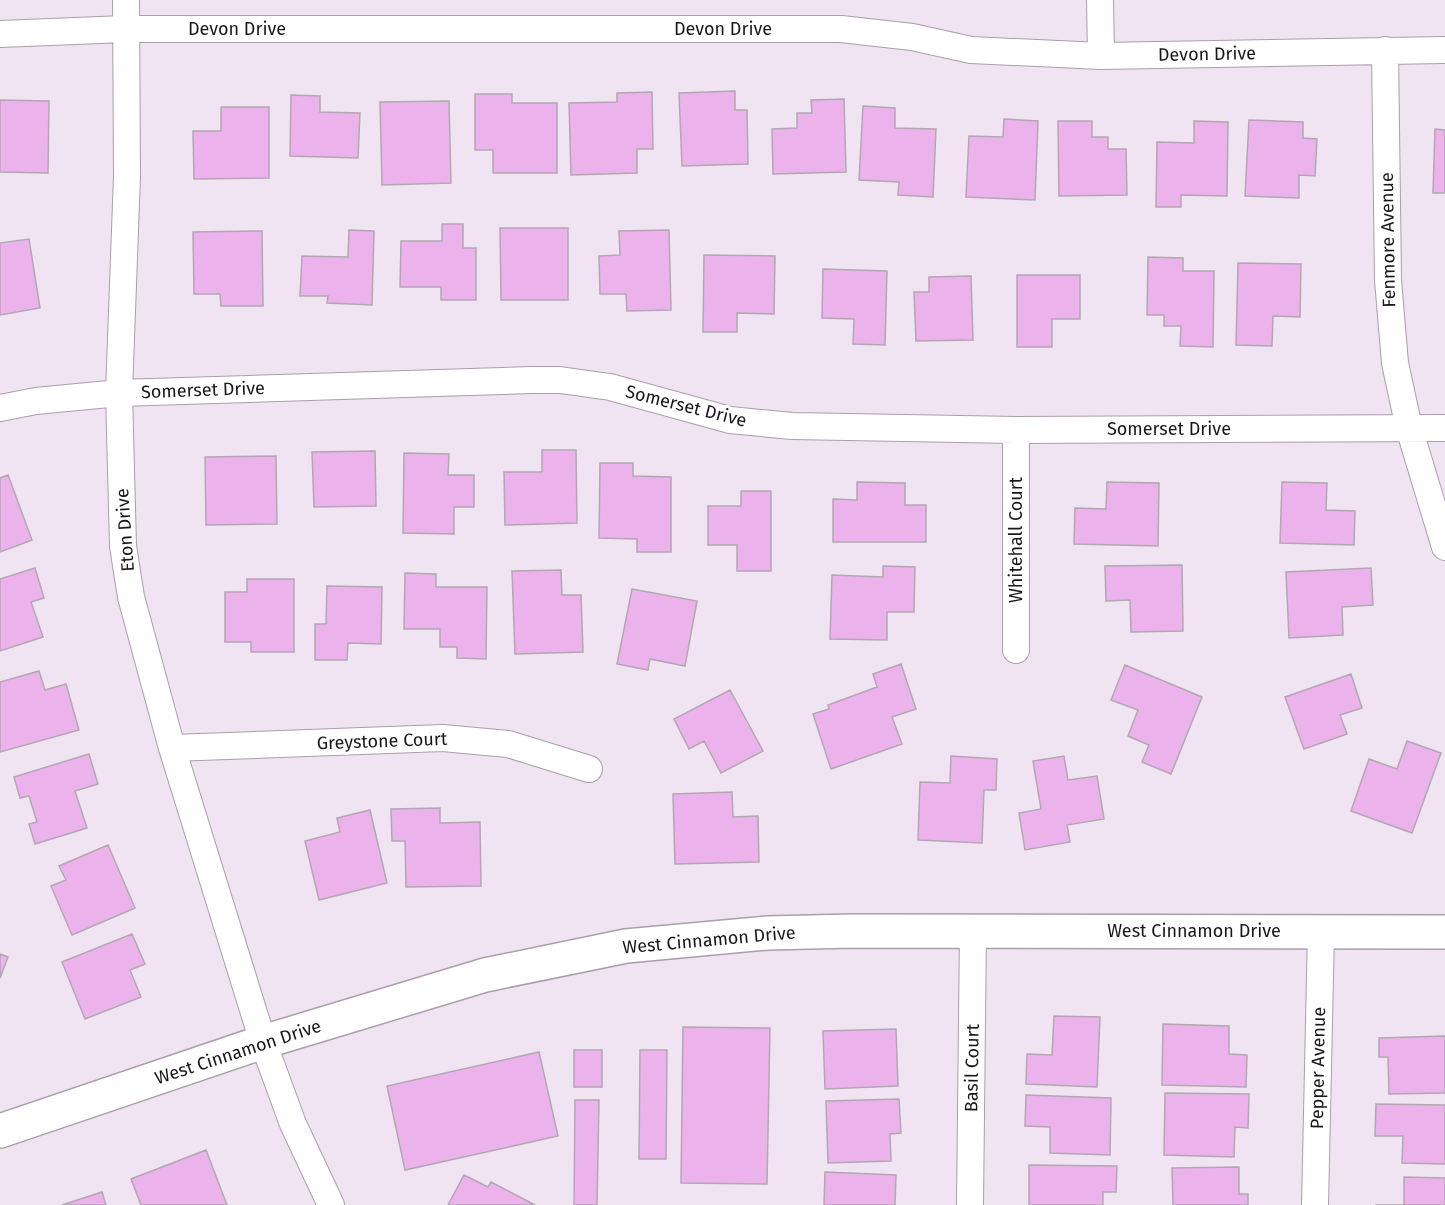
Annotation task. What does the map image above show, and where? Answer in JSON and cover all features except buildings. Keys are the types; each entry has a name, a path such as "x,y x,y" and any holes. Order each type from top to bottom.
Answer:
{"main road":[{"name":"West Cinnamon Drive","path":"0,1131 263,1042 486,975 626,946 767,933 973,930 1445,932"}],"street":[{"name":"Eton Drive","path":"126,0 127,176 119,393 123,546 131,597 172,748 263,1042 293,1124 331,1205"},
{"path":"1100,0 1101,56"},
{"name":"Devon Drive","path":"0,34 125,28 841,29 912,38 971,50 1101,56 1445,50"},
{"name":"Fenmore Avenue","path":"1385,50 1390,312 1395,363 1409,428 1445,547"},
{"name":"Somerset Drive","path":"0,408 36,401 119,393 560,380 610,387 730,420 761,424 1016,430 1445,428"},
{"name":"Whitehall Court","path":"1016,430 1016,650"},
{"name":"Greystone Court","path":"172,748 443,738 508,744 589,769"},
{"name":"Basil Court","path":"970,1205 973,930"},
{"name":"Pepper Avenue","path":"1315,1205 1321,931"}]}
